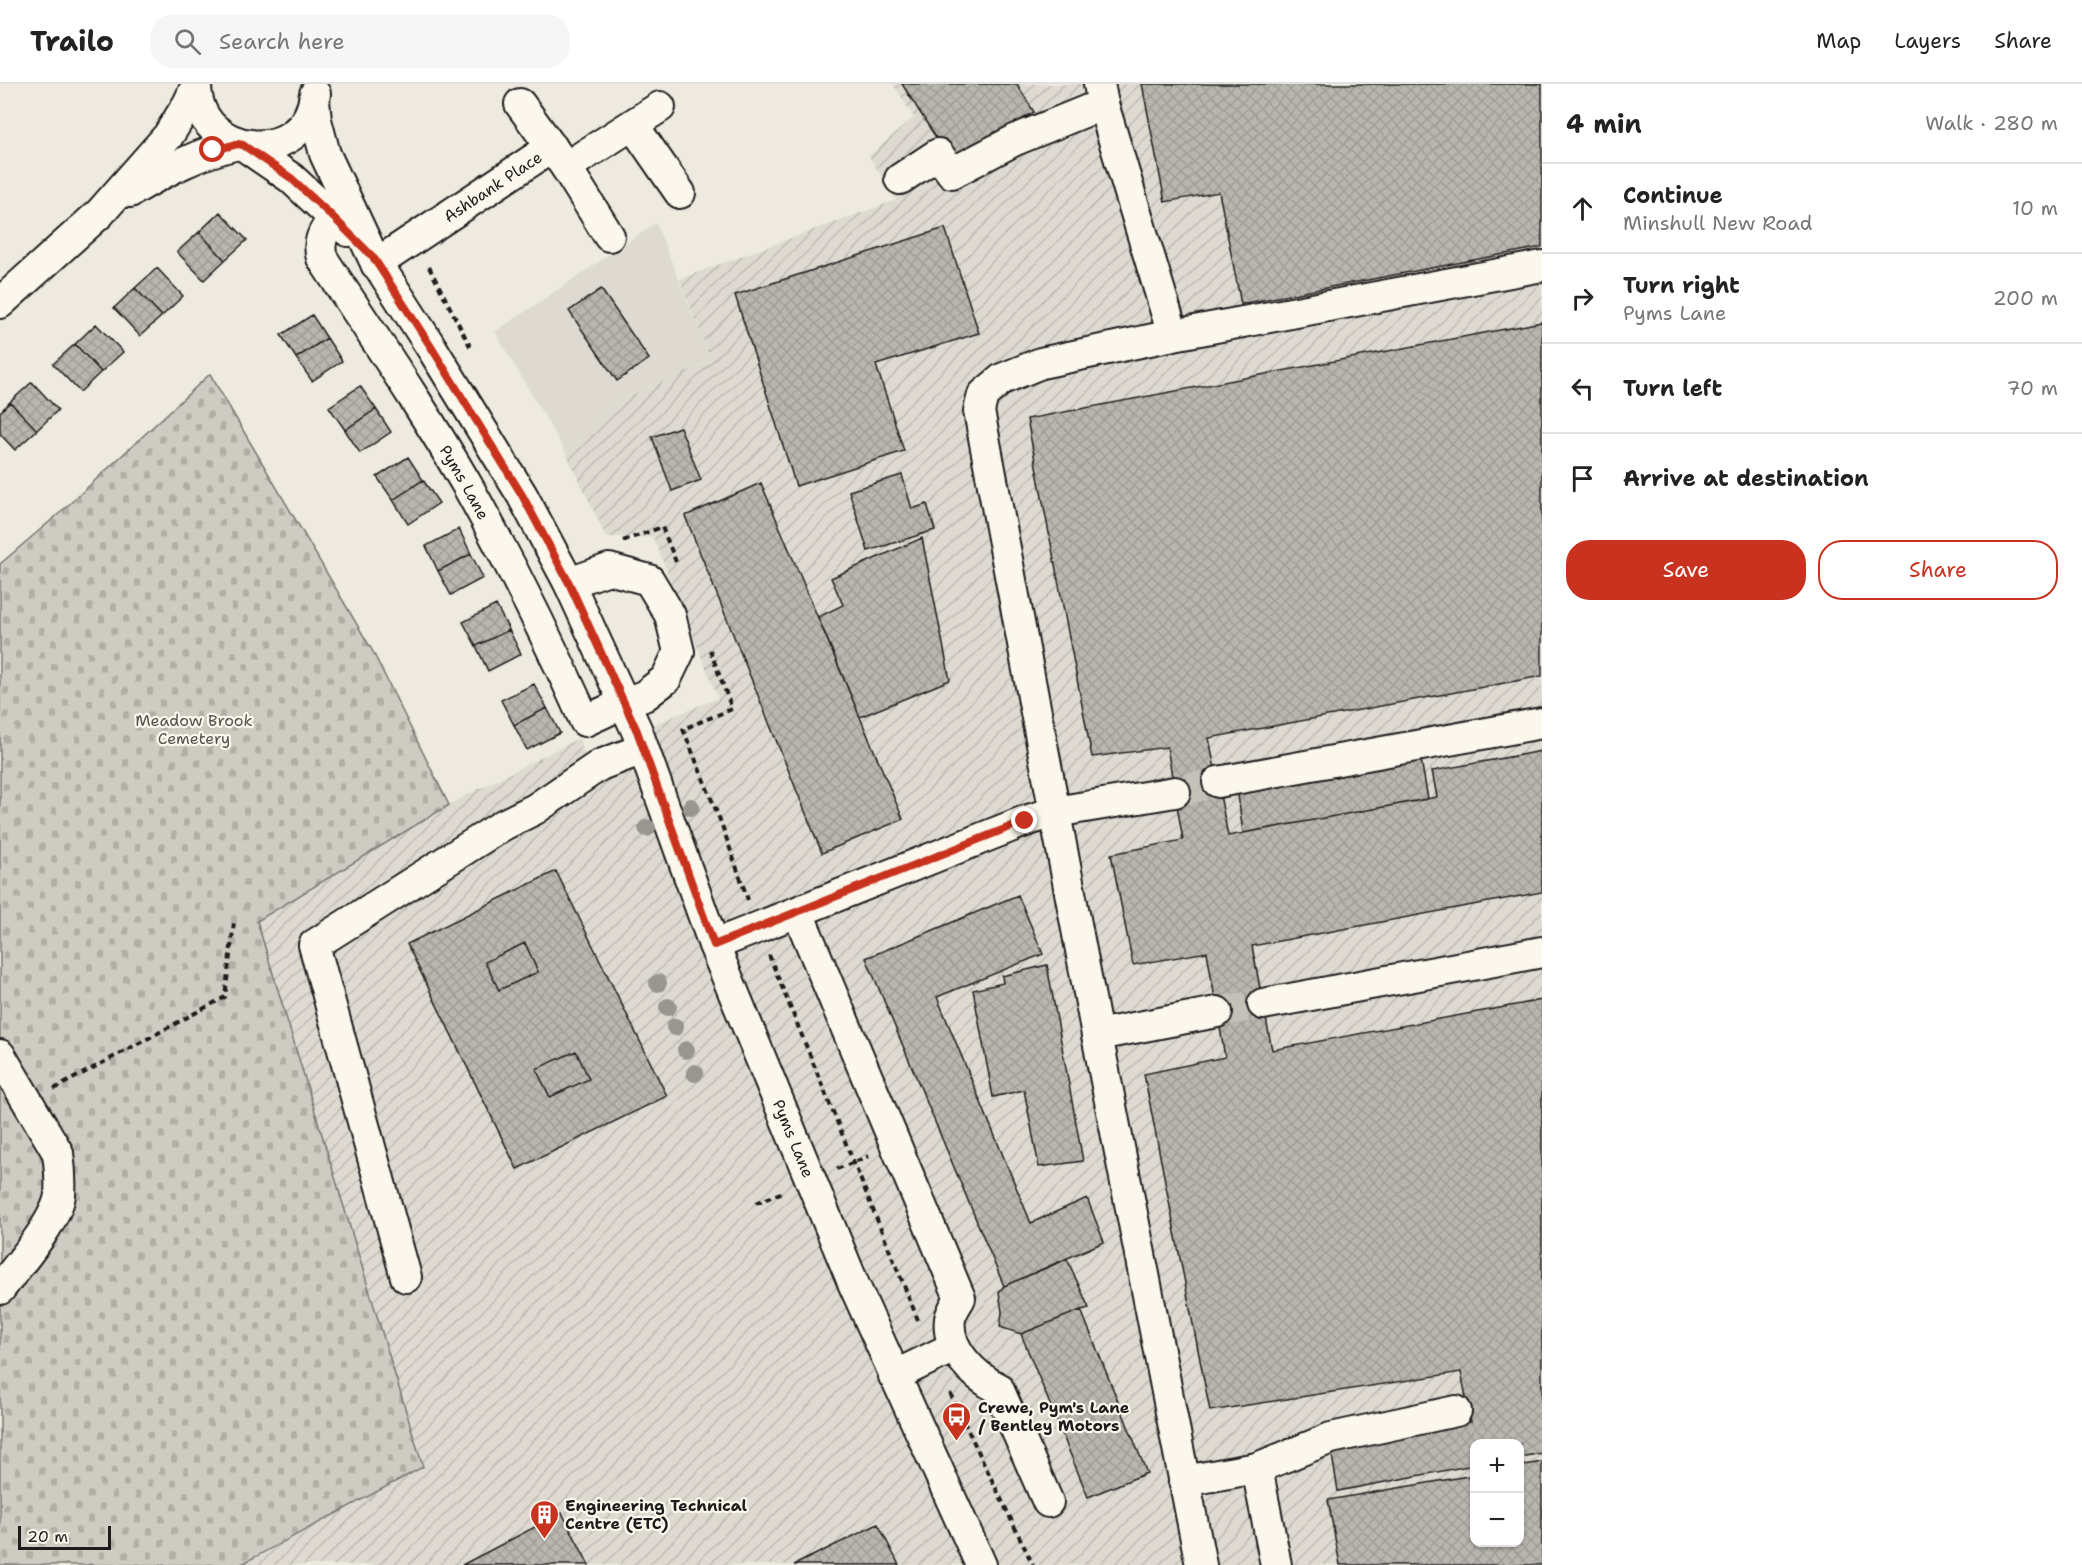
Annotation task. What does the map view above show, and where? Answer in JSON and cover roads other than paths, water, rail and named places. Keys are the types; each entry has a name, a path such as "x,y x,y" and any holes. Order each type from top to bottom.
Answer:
{"street":[{"name":"Pyms Lane","path":"196,86 199,106 207,122 222,136 241,144 342,213"},
{"path":"0,303 100,213 168,136 196,86"},
{"name":"Pyms Lane","path":"315,89 316,120 342,213 433,350 516,485 569,583 624,703 640,740 714,945 771,1088 894,1376 981,1565"},
{"path":"100,213 162,172 213,150 241,144 262,146 280,141 296,131 307,118 315,89"},
{"path":"900,179 938,154 952,173 1101,94 1173,335"},
{"path":"520,104 559,157 609,236"},
{"name":"Ashbank Place","path":"374,260 559,157 633,125 660,107"},
{"path":"633,125 680,194"},
{"name":"Pyms Lane","path":"342,213 321,236 319,248 322,258 466,483 551,645 585,722 624,703"},
{"path":"1201,1565 1097,1035 979,411 983,395 1002,379 1041,363 1173,335 1542,266"},
{"path":"569,583 609,569 649,580 670,615 679,652 666,679 644,696 624,703"},
{"path":"1218,782 1542,723"},
{"path":"406,1277 314,945 503,825 535,809 640,740"},
{"path":"714,945 993,833 1055,812 1175,792"},
{"path":"798,913 960,1298 950,1317 950,1331 944,1352 894,1376"},
{"path":"1263,1004 1542,952"},
{"path":"1097,1035 1217,1012"},
{"path":"0,1054 58,1153 60,1171 60,1197 53,1216 0,1289"},
{"path":"944,1352 987,1383 998,1388 1048,1502"},
{"path":"1184,1481 1257,1468 1331,1438 1456,1412"},
{"path":"1257,1468 1276,1565"}],"tunnel":[{"path":"1175,792 1218,782"},
{"path":"1217,1012 1263,1004"}],"place":[{"name":"Crewe, Pym's Lane / Bentley Motors","path":"957,1442"},
{"name":"Engineering Technical Centre (ETC)","path":"544,1540"}],"park label":[{"name":"Meadow Brook Cemetery","path":"194,729"}]}
